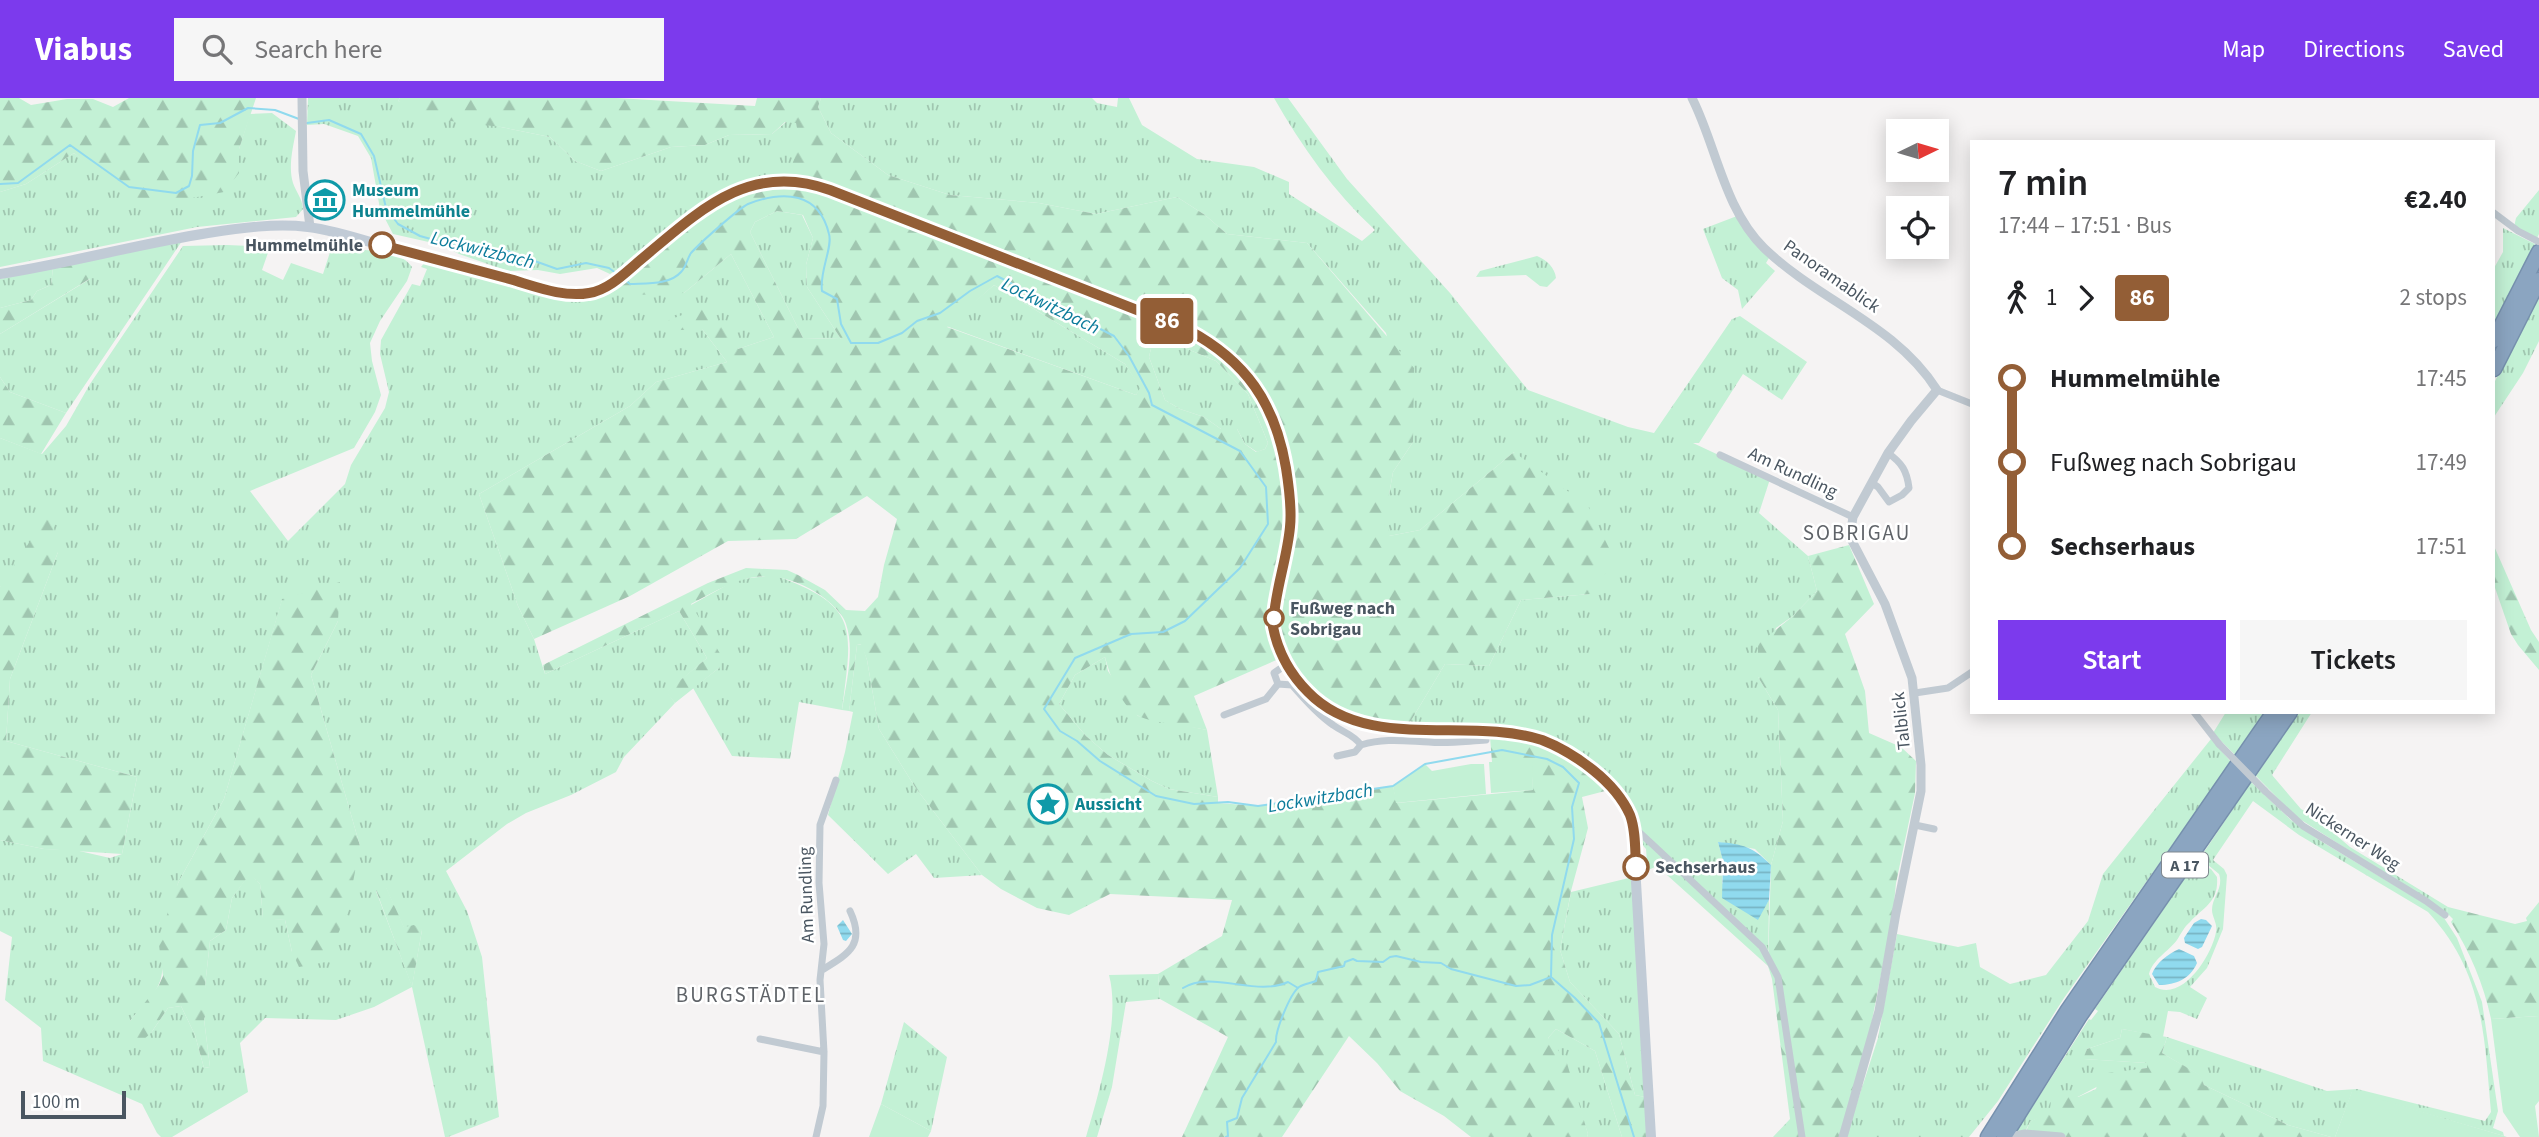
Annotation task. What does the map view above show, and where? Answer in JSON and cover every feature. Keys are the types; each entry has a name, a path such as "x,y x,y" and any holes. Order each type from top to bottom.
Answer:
{"highway":[{"path":"2495,338 2539,252"},
{"path":"2495,367 2539,280"},
{"name":"A 17","path":"1989,1137 2273,714"},
{"name":"A 17","path":"2004,1137 2074,1013 2289,714"}],"main road":[{"path":"0,274 235,229 284,225 310,227 554,292 589,293 613,282 702,209 724,196 756,184 791,180 830,190 1162,319 1210,342 1244,371 1259,391 1271,415 1284,459 1291,525 1273,627 1277,643 1299,684 1321,705 1348,720 1389,727 1486,733 1542,740 1584,762 1612,787 1621,799 1629,814 1633,831 1651,1137"}],"street":[{"path":"302,98 303,171 310,227"},
{"name":"Panoramablick","path":"1692,98 1718,169 1744,220 1762,246 1785,266 1884,332 1926,372 1937,390"},
{"path":"2495,214 2539,242"},
{"path":"1937,390 1970,403"},
{"name":"Am Rundling","path":"1850,537 1853,517 1888,453 1937,390"},
{"path":"1872,483 1889,502 1909,488 1908,475 1900,461 1888,453"},
{"name":"Am Rundling","path":"1720,455 1853,517"},
{"name":"Talblick","path":"1843,1137 1874,1033 1921,792 1915,693 1885,604 1850,537"},
{"path":"1278,684 1274,674 1287,664"},
{"path":"1915,693 1948,688 1970,673"},
{"path":"1224,715 1266,699 1278,684"},
{"path":"1278,684 1292,685 1324,718 1353,735 1361,745"},
{"name":"Nickerner Weg","path":"2195,714 2219,744 2303,826 2445,915"},
{"path":"1337,756 1354,752 1361,745 1378,740 1431,743 1486,740 1486,733"},
{"name":"Am Rundling","path":"816,1137 823,1106 824,1052 820,980 824,944 819,883 820,825 836,780"},
{"path":"1914,825 1934,829"},
{"path":"1633,831 1639,832 1762,947 1778,977 1802,1137"},
{"name":"Am Rundling","path":"822,970 848,954 853,945 856,938 855,923 850,911"},
{"path":"760,1040 824,1052"},
{"path":"2010,1137 2025,1134 2061,1137"}],"green space":[{"path":"0,98 19,98 31,105 67,99 93,99 113,107 129,98 256,98 239,149 239,173 224,192 165,203 123,195 74,153 26,184 0,192"},
{"path":"308,98 400,98 398,101 550,137 575,161 601,171 671,147 705,145 729,135 772,134 786,122 796,122 801,143 789,175 752,180 704,201 610,274 597,268 560,274 538,270 508,271 459,254 442,245 393,234 380,209 371,158 358,136 324,124 307,125"},
{"path":"400,98 616,98 755,106 757,98 821,98 818,107 831,133 888,175 950,195 1039,203 1096,214 1177,197 1205,215 1227,234 1307,243 1414,368 1413,442 1393,472 1389,495 1389,536 1420,530 1514,452 1588,506 1615,560 1590,594 1521,600 1489,666 1445,664 1409,724 1371,718 1338,706 1311,686 1288,655 1194,696 1207,730 1159,722 1137,715 1121,697 1105,657 1075,675 1059,704 1086,736 1108,755 1169,789 1218,797 1218,803 1258,806 1393,786 1397,803 1533,790 1531,763 1492,762 1490,737 1507,737 1540,744 1583,768 1609,790 1582,797 1588,828 1571,891 1560,950 1570,982 1619,1034 1635,1095 1645,1097 1647,1137 1622,1137 1595,1051 1556,1029 1548,1038 1566,1060 1587,1137 1471,1137 1444,1116 1400,1091 1377,1063 1349,1036 1282,1137 1182,1137 1228,1037 1160,999 1158,974 1222,936 1232,900 1110,894 1069,915 1037,908 1001,889 982,875 915,787 879,729 867,660 861,644 857,645 849,711 842,710 850,656 846,624 842,615 830,603 799,584 767,576 752,578 723,587 691,604 722,657 719,668 675,703 666,692 707,658 679,611 545,674 543,665 708,583 746,568 787,570 825,590 846,610 865,611 878,597 897,519 867,496 796,539 728,541 630,596 534,639 518,606 479,494 630,406 656,382 727,362 702,329 661,331 669,320 706,306 738,349 774,337 731,254 684,293 636,295 619,284 681,229 715,206 752,189 785,184 800,143 796,123 785,122 772,134 729,135 705,145 671,147 601,171 575,161 550,137 501,127 442,120 398,101","holes":["777,211 803,215 813,238 806,265 807,287 841,339 803,338 750,232 755,222","994,285 1125,364 1140,388 1136,395 947,327","1154,335 1216,361 1248,394 1268,443 1265,449 1256,452 1245,444 1237,429 1221,429 1204,417 1180,409 1165,400 1149,357"]},
{"path":"821,98 1092,98 1097,103 1117,107 1118,98 1129,98 1142,125 1197,159 1254,167 1289,182 1289,194 1362,241 1375,230 1320,168 1274,98 1288,98 1347,179 1450,293 1528,390 1628,427 1654,433 1732,319 1740,316 1807,362 1782,400 1743,374 1699,443 1693,443 1770,479 1759,513 1808,556 1817,591 1793,616 1776,628 1758,677 1778,710 1783,821 1771,865 1755,849 1718,842 1723,861 1722,883 1757,919 1769,900 1768,966 1657,866 1642,873 1642,864 1647,862 1646,849 1638,840 1641,836 1649,840 1637,827 1625,797 1479,727 1409,724 1445,664 1489,666 1521,600 1590,594 1514,452 1420,530 1389,536 1389,495 1393,472 1413,442 1386,333 1307,243 1227,234 1205,215 1177,197 1096,214 1039,203 950,195 888,175 831,133 818,107"},
{"path":"272,113 296,131 291,170 303,209 296,217 197,227 0,267 0,192 26,184 74,153 87,163 239,173 239,149 250,114"},
{"path":"2539,190 2537,238 2514,227 2516,218"},
{"path":"777,211 802,215 813,238 806,265 807,287 841,339 803,338 750,232 755,222"},
{"path":"1737,216 1754,242 1769,258 1766,263 1775,271 1742,309 1738,290 1722,278 1703,229"},
{"path":"2503,228 2535,244 2495,322 2495,266 2503,252"},
{"path":"182,241 66,413 10,392 0,377 0,334 90,279 91,260"},
{"path":"183,246 270,247 262,270 283,280 291,263 323,274 331,249 386,253 397,256 412,267 407,281 380,321 370,343 381,395 375,412 354,448 250,491 288,541 345,484 351,465 385,408 389,392 380,354 381,340 412,284 420,286 427,269 421,267 426,261 560,298 587,298 619,284 684,293 731,254 774,337 738,349 702,329 727,362 656,382 630,406 479,494 545,674 679,611 707,658 667,692 675,703 624,757 616,772 507,824 446,871 467,911 482,957 499,1117 448,1137 445,1137 412,987 374,1007 336,1020 265,1018 240,1043 248,1092 172,1137 161,1137 157,1133 142,1104 43,1061 41,1028 5,1000 12,937 0,931 0,840 44,849 75,850 110,858 122,854 137,777 6,741 10,679 58,552 0,587 0,438 42,454 66,426 90,384","holes":["282,600 338,621 311,675 360,846 292,952 285,920 263,918 260,884 250,873 232,898 226,930 210,941 205,986 208,1007 204,1019 210,1067 204,1068 195,1035 181,1006 168,1008 151,1033 130,1021 160,983 178,883 224,799","386,888 404,928 422,930 412,986 376,891"]},
{"path":"1537,256 1550,265 1555,274 1556,278 1547,287 1540,286 1526,275 1476,277 1480,271"},
{"path":"91,260 91,278 0,334 0,308 31,300 37,291 51,285 53,268"},
{"path":"53,268 51,285 37,291 31,300 0,308 0,279"},
{"path":"994,285 1125,364 1141,388 1136,395 946,326"},
{"path":"2539,296 2539,341 2523,373 2495,415 2495,381"},
{"path":"1154,335 1216,361 1248,394 1268,443 1265,449 1257,452 1245,444 1237,429 1221,429 1204,417 1180,409 1165,400 1149,357"},
{"path":"0,377 10,392 66,413 41,454 0,438"},
{"path":"51,509 58,552 10,679 6,741 137,777 122,854 44,849 0,840 0,587"},
{"path":"1849,545 1874,604 1845,634 1865,691 1869,733 1901,747 1916,761 1915,793 1868,1041 1839,1137 1773,1137 1790,1119 1772,979 1768,966 1771,865 1783,821 1778,710 1758,677 1758,644 1793,616 1817,591 1808,556"},
{"path":"2495,548 2531,630 2539,642 2539,670 2511,634 2495,588"},
{"path":"774,575 823,598 836,610 844,623 848,639 848,659 842,710 799,702 790,759 732,756 693,688 719,668 691,605 736,580"},
{"path":"340,582 338,621 311,675 360,846 347,913 326,962 299,967 292,952 285,920 263,919 260,884 250,874 232,898 226,930 210,941 205,986 212,1000 204,1019 210,1067 204,1068 195,1035 181,1006 168,1008 151,1033 133,1049 130,1021 163,976 159,945 161,932 178,883 224,799 282,599"},
{"path":"862,644 879,729 915,787 982,875 934,878 916,854 888,874 828,815 853,712 849,711 857,645"},
{"path":"1105,657 1108,671 1138,716 1207,730 1218,797 1169,789 1152,781 1108,755 1086,736 1059,704 1075,675"},
{"path":"2225,714 2263,714 2235,755 2213,733"},
{"path":"2298,714 2311,714 2272,775 2301,809 2315,817 2350,847 2448,907 2447,913 2295,816 2256,776"},
{"path":"2211,739 2231,762 2064,998 1998,1101 1969,1137 1846,1137 1878,1038 1897,934 1958,947 1976,943 1980,967 2010,984 2046,975 2088,921 2103,874"},
{"path":"1489,762 1532,762 1533,790 1491,793"},
{"path":"1425,764 1432,771 1484,764 1486,794 1396,803 1393,786"},
{"path":"2251,782 2291,820 2319,840 2444,918 2457,938 2482,1002 2498,1111 2493,1128 2503,1132 2504,1136 2352,1092 2335,1137 2331,1137 2288,1125 2204,1085 2199,1075 2162,1053 2167,1037 2327,1091 2357,1089 2485,1121 2491,1112 2478,1006 2471,982 2446,935 2428,912 2299,835 2253,801 2213,860 2227,875 2223,929 2207,968 2190,987 2207,998 2197,1019 2180,1012 2168,1011 2163,1037 2122,1029 2120,1038 2087,1049 2084,1059 2148,1063 2147,1068 2125,1072 2030,1122 2026,1130 2006,1136 2024,1120 2089,1019 2098,1011 2095,1009 2187,875 2198,864 2211,869 2217,877 2216,892 2205,908 2157,960 2149,974 2155,987 2165,990 2176,988 2186,982 2202,963 2216,932 2212,910 2220,879 2219,874 2202,860 2202,855"},
{"path":"1633,877 1645,1097 1635,1095 1619,1034 1570,982 1560,950 1571,892"},
{"path":"386,887 404,927 414,925 422,930 412,987 376,890"},
{"path":"2539,902 2539,1016 2491,1019 2480,981 2451,922 2453,919 2447,913 2448,907 2515,924 2527,921 2526,918"},
{"path":"1158,974 1160,999 1126,1002 1112,1087 1097,1137 1086,1137 1107,1056 1112,1013 1109,975"},
{"path":"2539,1016 2539,1101 2535,1106 2539,1137 2520,1137 2503,1112 2491,1019"},
{"path":"904,1022 947,1057 931,1131 881,1104"},
{"path":"1556,1029 1595,1051 1622,1137 1587,1137 1577,1101 1548,1038"},
{"path":"2122,1029 2167,1037 2162,1053 2200,1075 2204,1085 2288,1125 2331,1137 2020,1137 2024,1136 2030,1122 2050,1110 2051,1100 2059,1093 2078,1097 2096,1089 2100,1074 2147,1068 2147,1063 2083,1059 2087,1049 2120,1038"},
{"path":"2352,1091 2504,1136 2507,1137 2335,1137"},
{"path":"881,1104 931,1131 928,1137 869,1137"}],"water":[{"path":"1718,842 1747,848 1771,865 1769,900 1758,920 1722,898 1723,861"},
{"path":"2201,919 2212,926 2202,947 2198,949 2185,943 2184,938 2194,923"},
{"path":"843,920 852,934 846,941 837,926"},
{"path":"2179,949 2194,956 2197,963 2194,969 2182,980 2159,985 2152,974 2156,966"}],"waterway":[{"name":"Lockwitzbach","path":"0,184 18,183 70,145 129,187 176,193 189,186 193,151 200,125 220,123 248,108 275,110 299,119"},
{"name":"Lockwitzbach","path":"307,123 329,120 361,134 374,156 386,208 398,224 420,236 456,246 507,251 557,269 586,263 609,268 617,274"},
{"name":"Lockwitzbach","path":"625,280 630,284 671,279 683,270 691,253 743,207 761,200 787,196 808,202 824,220 830,239 822,276 822,291 837,299 841,324 851,343 878,343 902,333 917,321 940,313 970,291 997,276 1114,336 1129,356 1149,393 1152,405 1240,451 1266,487 1268,524 1240,568 1185,621 1163,632 1131,634 1075,658 1044,709 1060,731 1077,741 1100,761 1156,796 1194,804 1228,802 1258,806 1393,786 1425,764 1502,750 1547,759 1563,767 1579,783 1572,807 1574,839 1552,935 1551,977 1599,1023 1634,1137"},
{"path":"1226,1137 1227,1122 1237,1118 1242,1098 1276,1042 1280,1022 1291,997 1299,987 1316,981 1318,972 1344,966 1345,962 1353,959 1383,962 1396,956 1441,963 1451,969 1516,986 1530,985 1551,977"},
{"path":"1183,988 1207,982 1262,987 1288,982 1298,988"}],"bus line":[{"name":"86","path":"382,245 554,292 589,293 601,290 613,282 702,209 724,196 744,187 791,180 830,190 1188,330 1227,354 1244,371 1259,391 1279,437 1289,487 1291,525 1273,627 1277,643 1299,684 1322,706 1359,723 1528,737 1566,751 1599,775 1621,799 1632,822 1636,867"}],"place":[{"name":"Museum Hummelmühle","path":"325,200"},
{"name":"Hummelmühle","path":"382,245"},
{"name":"Fußweg nach Sobrigau","path":"1274,618"},
{"name":"Aussicht","path":"1048,804"},
{"name":"Sechserhaus","path":"1636,867"}],"district":[{"name":"SOBRIGAU","path":"1857,533"},
{"name":"BURGSTÄDTEL","path":"751,995"}]}
